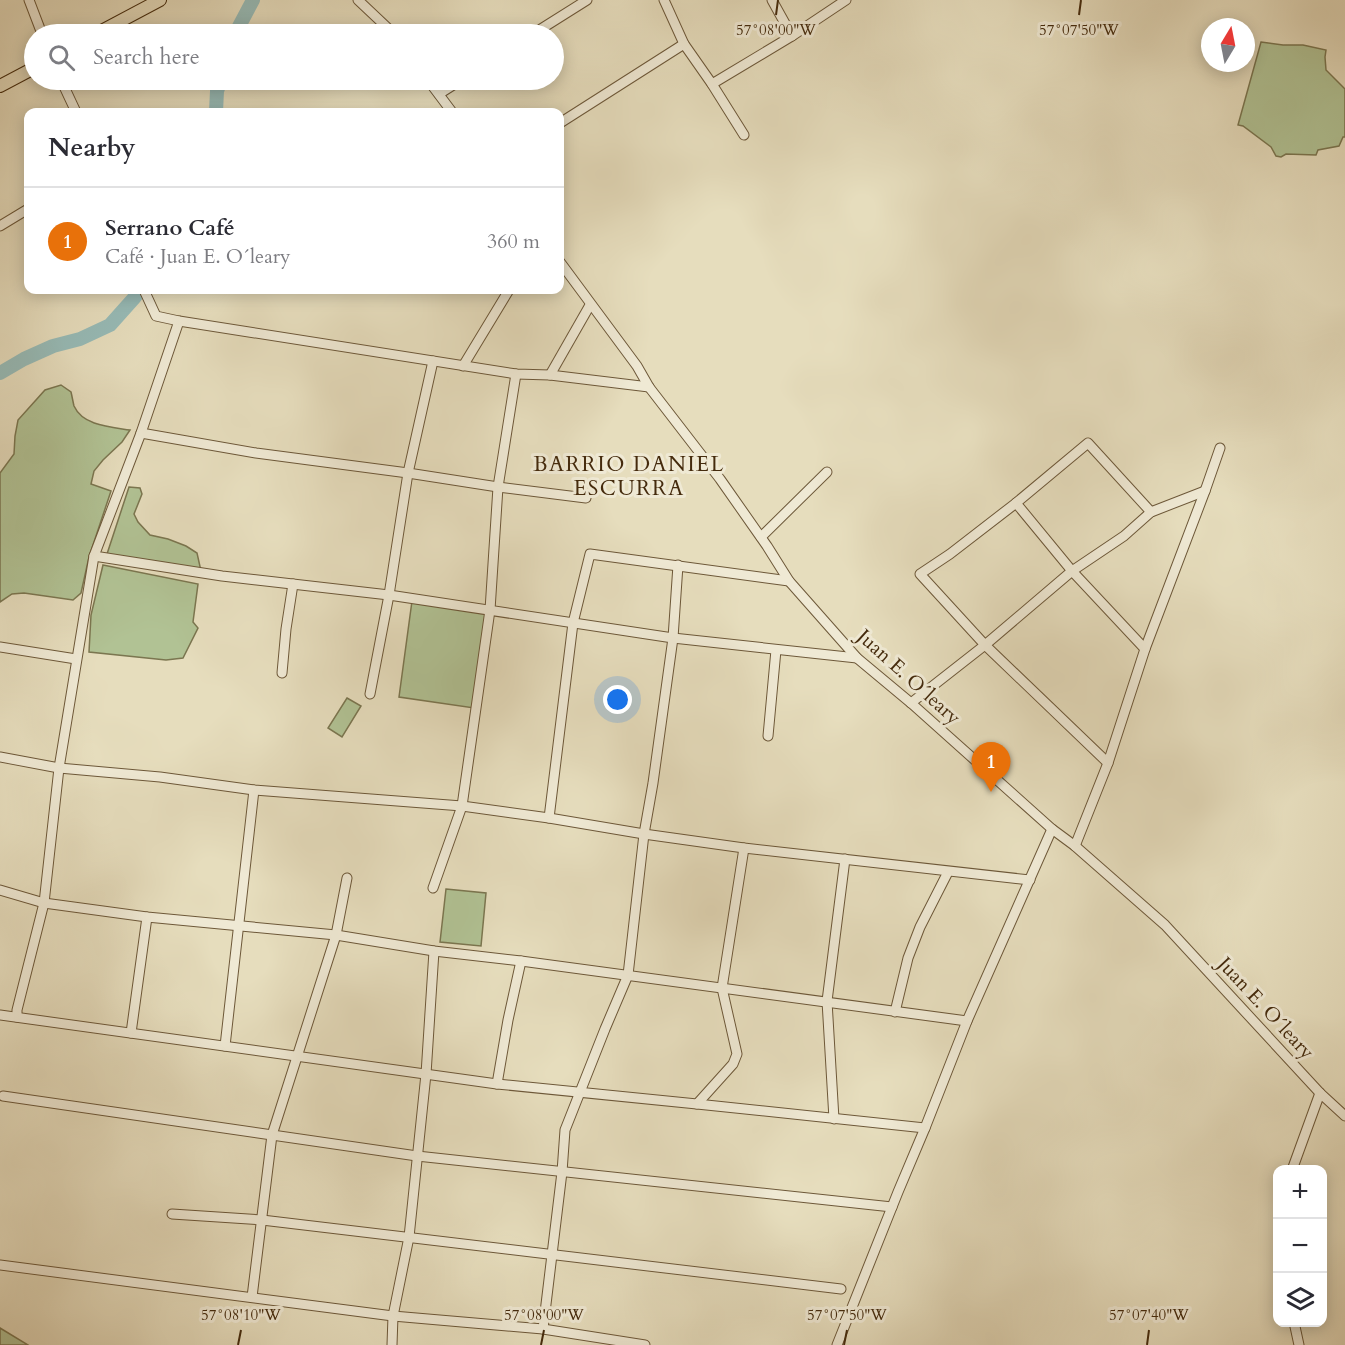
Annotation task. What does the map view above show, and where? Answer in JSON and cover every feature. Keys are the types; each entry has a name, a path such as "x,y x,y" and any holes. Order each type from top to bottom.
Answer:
{"main road":[{"path":"115,24 160,0"},
{"path":"0,86 24,73"}],"street":[{"path":"29,0 38,24"},
{"path":"358,0 383,24"},
{"path":"549,24 588,0"},
{"path":"664,0 684,44 744,135"},
{"path":"772,0 792,36"},
{"path":"712,84 792,36 846,0"},
{"path":"564,120 684,44"},
{"path":"66,90 74,108"},
{"path":"436,90 449,108"},
{"path":"439,94 445,90"},
{"path":"0,226 24,211"},
{"name":"Juan E. O´leary","path":"564,268 637,366 649,387 720,479 789,581 857,658 1166,925 1320,1093 1345,1116"},
{"path":"146,294 156,316 179,321 516,374 550,375 649,387"},
{"path":"463,366 507,294"},
{"path":"550,375 590,305"},
{"path":"17,1017 44,903 59,768 94,556 141,433 179,321"},
{"path":"370,694 389,595 408,473 433,361"},
{"path":"433,888 462,806 490,610 498,487 516,374"},
{"path":"141,433 256,453 586,498"},
{"path":"1108,763 985,645 920,574 1016,503 1088,443 1151,512"},
{"path":"1075,846 1108,763 1145,649 1220,448"},
{"path":"761,537 827,472"},
{"path":"911,703 985,645 1072,571 1124,536 1151,512 1205,491"},
{"path":"1016,503 1072,571 1145,649"},
{"path":"549,818 573,623 590,554 789,581"},
{"path":"94,556 222,576 389,595 673,638 857,658"},
{"path":"543,1329 565,1131 628,975 644,834 673,638 678,565"},
{"path":"282,672 293,584"},
{"path":"0,647 76,659"},
{"path":"768,736 777,650"},
{"path":"0,757 59,768 160,777 254,790 462,806 744,848 1030,880"},
{"path":"225,1046 254,790"},
{"path":"837,1345 967,1021 1053,829"},
{"path":"697,1104 733,1064 737,1054 722,988 744,848"},
{"path":"834,1119 827,1001 845,859"},
{"path":"895,1012 908,958 920,927 948,872"},
{"path":"252,1297 272,1135 336,935 347,878"},
{"path":"0,891 44,903 147,917 336,935 434,951 967,1021"},
{"path":"131,1033 147,917"},
{"path":"392,1345 393,1316 409,1237 426,1074 434,951"},
{"path":"497,1084 521,961"},
{"path":"0,1015 497,1084 926,1128"},
{"path":"1295,1165 1320,1093"},
{"path":"3,1096 417,1156 892,1207"},
{"path":"172,1214 262,1220 841,1289"},
{"path":"0,1265 393,1316 543,1329 645,1345"},
{"path":"1295,1327 1299,1345"}],"green space":[{"path":"1261,42 1303,45 1326,50 1326,70 1345,89 1345,137 1339,146 1318,150 1316,155 1276,156 1271,147 1243,126 1238,125 1253,72 1255,72"},
{"path":"61,385 71,392 74,406 84,418 98,424 130,430 122,442 94,471 91,484 111,491 89,557 81,593 73,600 24,593 12,594 0,602 0,473 14,454 18,420 45,390"},
{"path":"129,487 140,488 142,494 134,514 138,522 150,535 168,539 197,553 201,571 107,554"},
{"path":"103,565 198,584 193,622 198,628 183,658 166,660 89,652 91,615"},
{"path":"412,601 488,612 474,708 399,697"},
{"path":"347,698 361,706 342,737 328,728"},
{"path":"446,889 486,893 481,946 440,942"},
{"path":"0,1328 28,1345 0,1345"}],"waterway":[{"path":"240,24 253,0"},
{"path":"216,108 217,90"},
{"path":"0,373 53,346 80,339 110,325 137,294"}],"place":[{"name":"Serrano Café","path":"991,792"}],"district":[{"name":"BARRIO DANIEL ESCURRA","path":"629,476"}]}
